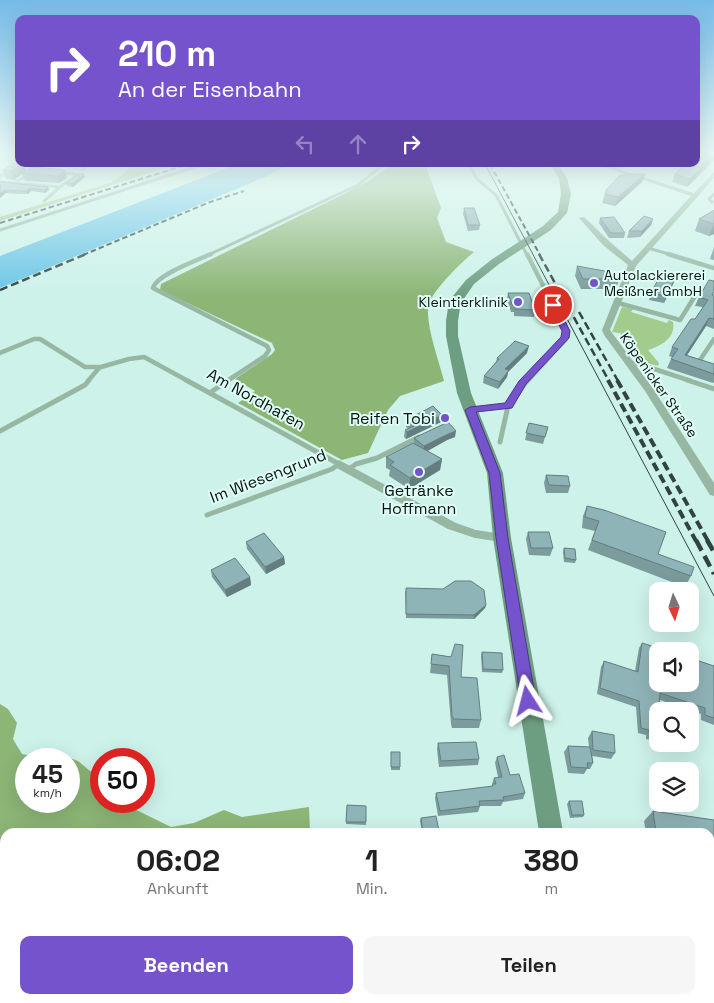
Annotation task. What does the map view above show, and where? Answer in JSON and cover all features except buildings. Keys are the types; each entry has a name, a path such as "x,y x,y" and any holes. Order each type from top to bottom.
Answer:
{"main road":[{"path":"549,828 502,538 495,473 470,410 460,376 452,336 454,308 458,296 470,282 495,262 555,220 565,206 566,202"}],"street":[{"name":"Köpenicker Straße","path":"688,202 632,265 606,330 608,336 630,364 711,481 714,492"},
{"path":"582,218 606,243 632,265"},
{"path":"470,410 508,406 523,383 565,338 566,331 553,305"},
{"name":"Am Nordhafen","path":"344,466 452,526 475,534 502,538"}],"lane":[{"path":"0,230 87,202"},
{"path":"211,392 266,356 269,350 267,346 153,288 154,284 166,275 322,202"},
{"path":"500,202 553,305"},
{"path":"648,248 714,268"},
{"path":"618,303 680,320 695,296"},
{"path":"0,353 25,341 40,339 85,367 99,368"},
{"path":"714,339 698,363 714,368"},
{"name":"Am Nordhafen","path":"0,431 85,385 99,368 127,358 144,357 344,466"},
{"path":"630,364 636,363 714,389"},
{"path":"500,442 508,406"},
{"name":"Im Wiesengrund","path":"207,515 332,469 377,458 422,436"}],"green space":[{"path":"49,202 60,202 0,221 0,217"},
{"path":"328,202 439,202 441,208 437,218 446,242 474,252 440,286 428,308 431,335 444,381 400,396 388,410 368,453 342,460 238,403 255,391 235,379 272,354 275,350 272,343 160,290 161,284"},
{"path":"622,307 633,309 631,312 667,323 669,320 673,322 670,337 662,344 648,350 659,363 658,366 640,361 620,333 612,332"},
{"path":"0,704 8,709 17,723 13,739 18,748 15,748 15,813 80,813 80,763 90,771 90,813 142,813 171,827 194,823 224,810 242,817 309,807 310,828 0,828"}],"water":[{"path":"140,202 206,202 0,288 0,256"}],"tram line":[{"path":"505,202 714,596"}],"railway":[{"path":"0,223 68,202"},
{"path":"83,255 211,202"},
{"path":"511,202 540,255"},
{"path":"0,290 86,254"},
{"path":"539,254 609,381"},
{"path":"579,312 618,381"},
{"path":"608,380 696,541"},
{"path":"617,380 708,541"},
{"path":"696,540 714,574"},
{"path":"707,540 714,552"}],"place":[{"name":"Autolackiererei Meißner GmbH","path":"594,283"},
{"name":"Kleintierklinik","path":"518,302"},
{"name":"Reifen Tobi","path":"445,418"},
{"name":"Getränke Hoffmann","path":"419,472"}],"route":[{"path":"528,701 502,538 495,473 470,410 508,406 523,383 565,338 566,331 553,305"}]}
